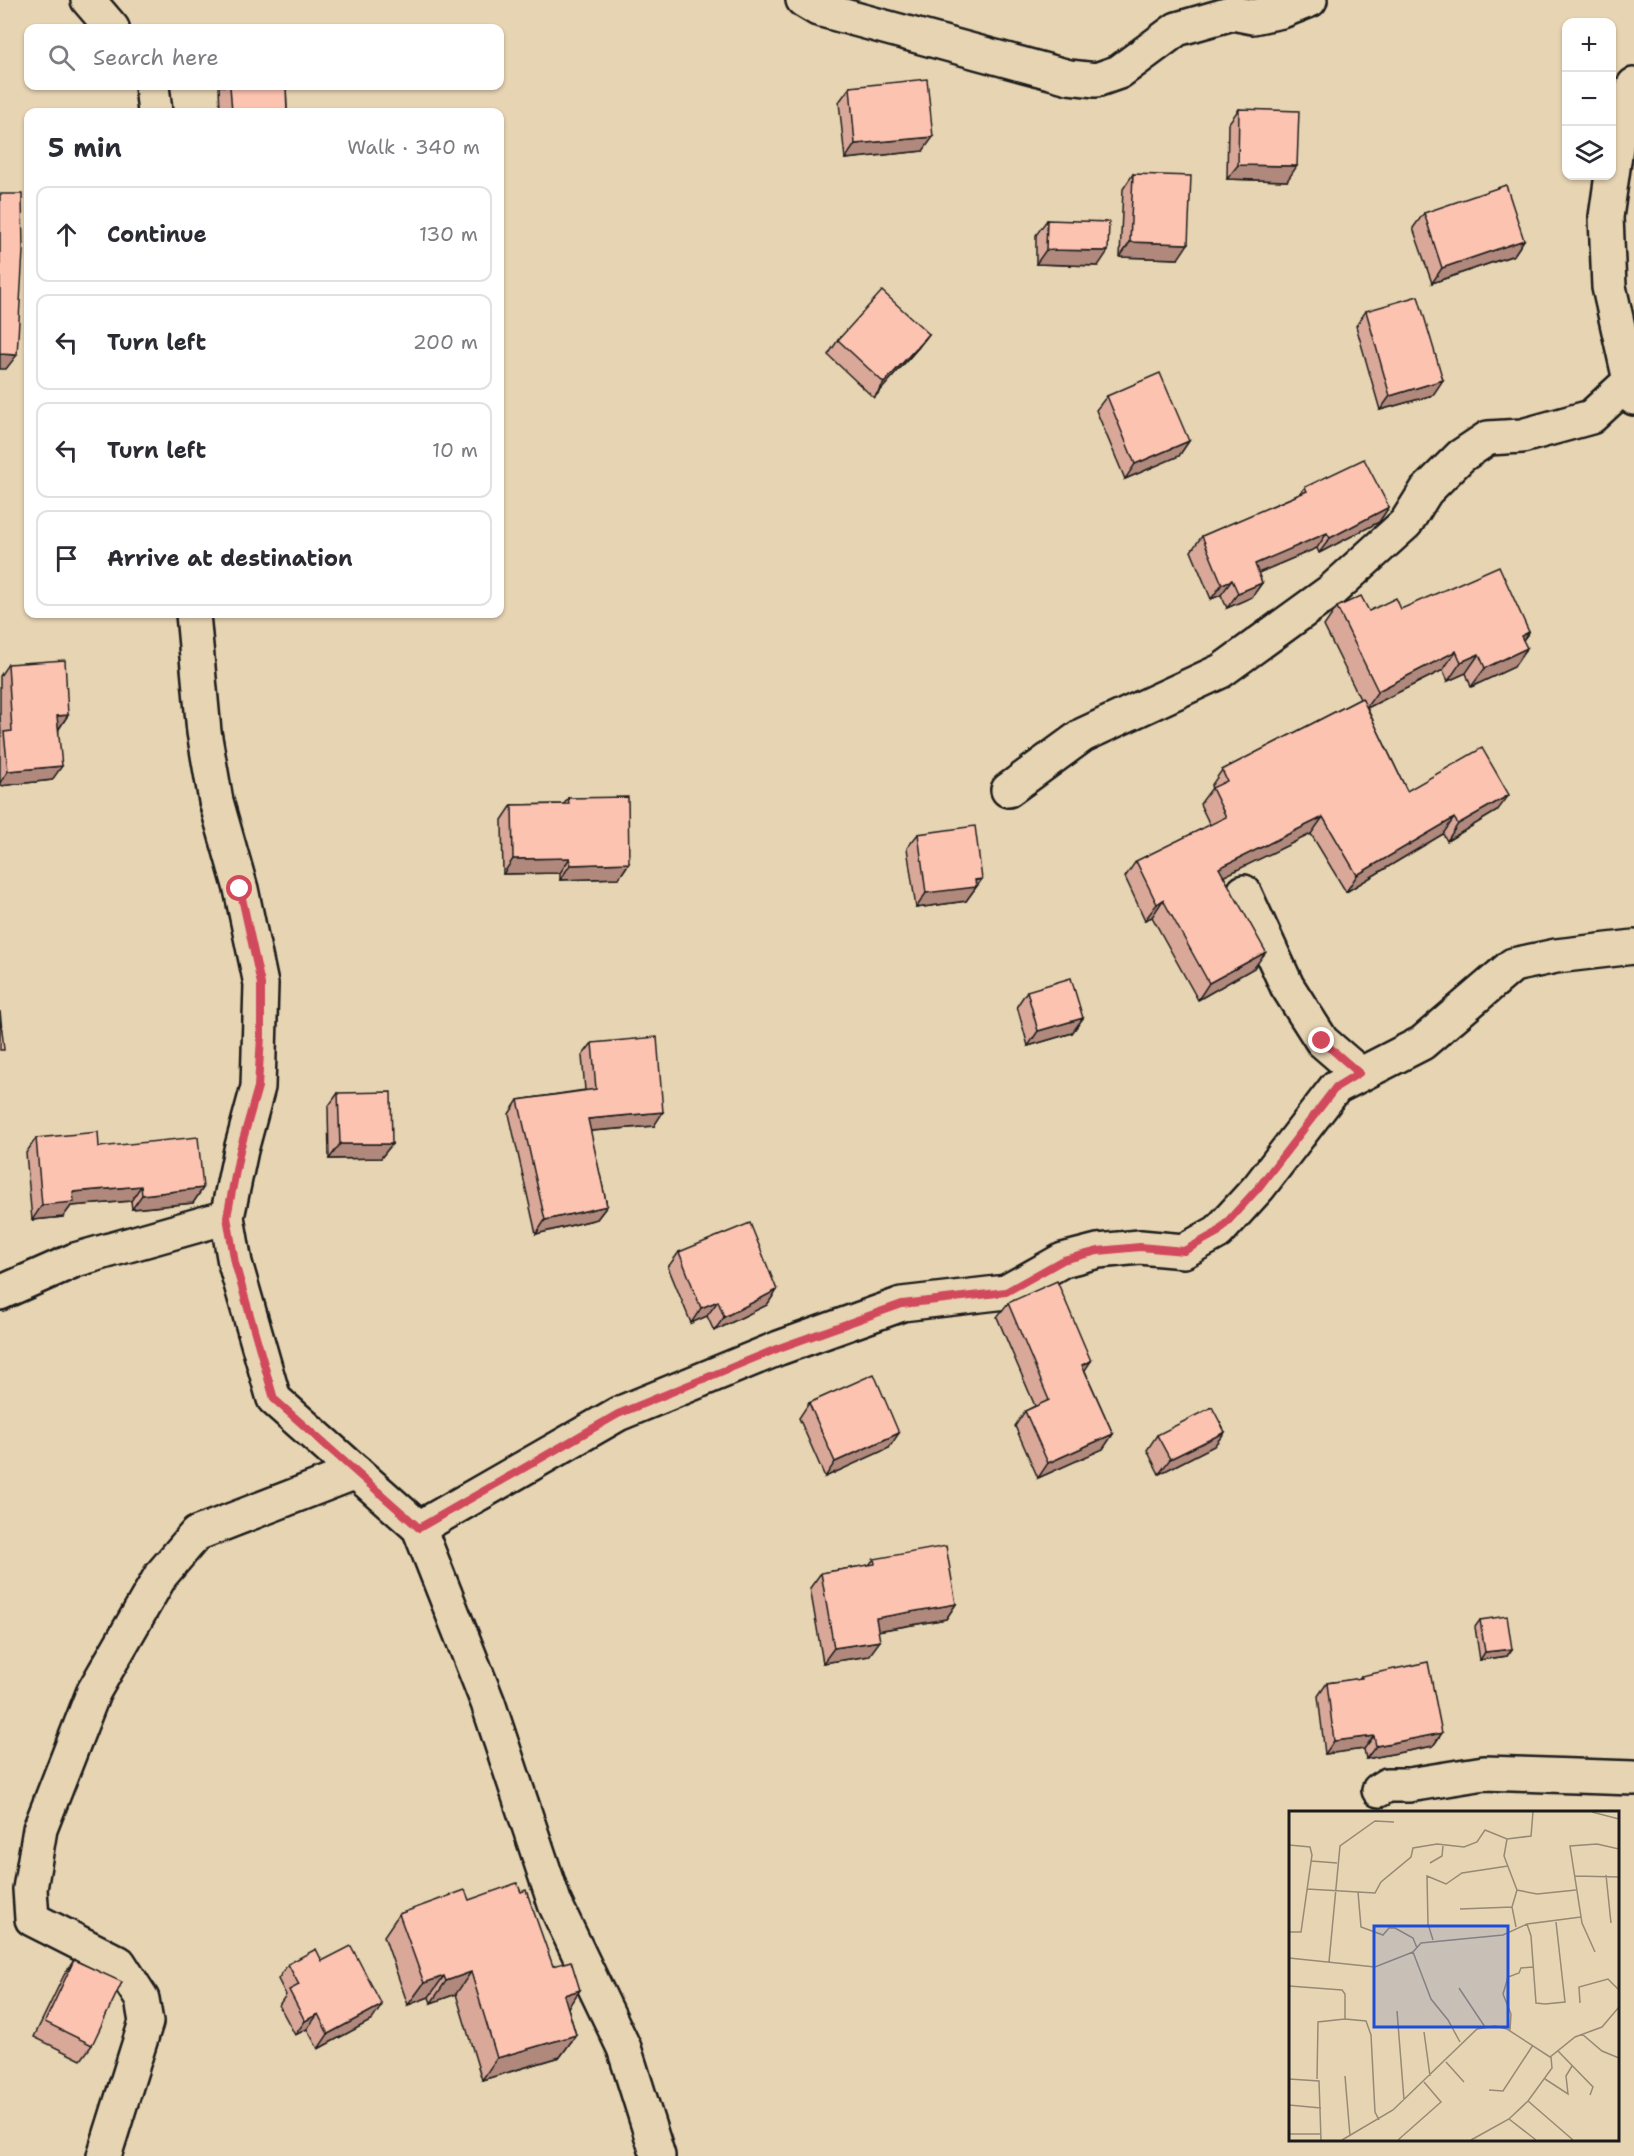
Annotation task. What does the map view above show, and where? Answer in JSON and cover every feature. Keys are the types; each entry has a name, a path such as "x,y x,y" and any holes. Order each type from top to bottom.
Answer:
{"street":[{"path":"88,0 109,24"},
{"path":"802,0 818,9 1069,78 1096,80 1119,72 1177,29 1233,13 1253,16 1282,11 1310,0"},
{"path":"1008,790 1083,735 1221,671 1330,591 1406,523 1426,491 1461,456 1488,438 1522,436 1591,417 1632,390 1609,287 1606,217 1618,133 1634,85"},
{"path":"152,90 155,108"},
{"path":"193,618 206,743 216,801 240,889 261,984 258,1087 240,1150 227,1217 235,1263 274,1399 419,1528 488,1703 555,1904 624,2048 658,2156"},
{"path":"1244,892 1293,995 1322,1041 1359,1073"},
{"path":"419,1528 618,1414 801,1340 902,1304 1006,1292 1063,1260 1098,1251 1140,1247 1184,1251 1218,1232 1259,1187 1336,1087 1359,1073 1422,1043 1512,965 1556,956 1634,947"},
{"path":"0,1293 75,1260 227,1217"},
{"path":"104,2156 146,2022 142,1999 119,1963 32,1919 30,1889 40,1829 94,1691 161,1575 196,1534 356,1472"},
{"path":"1379,1790 1387,1785 1409,1785 1484,1773 1634,1778"}],"building":[{"path":"927,79 933,137 855,144 850,87"},
{"path":"230,90 286,90 287,108 232,108"},
{"path":"1239,109 1299,111 1297,166 1238,165"},
{"path":"1133,174 1191,176 1188,244 1130,242"},
{"path":"1506,185 1524,240 1442,268 1424,213"},
{"path":"0,194 22,194 23,251 17,355 0,354"},
{"path":"1047,220 1109,222 1108,251 1046,250"},
{"path":"882,291 929,334 884,383 838,340"},
{"path":"1418,296 1443,380 1390,396 1366,311"},
{"path":"1160,373 1189,441 1135,464 1107,396"},
{"path":"1364,459 1389,507 1330,538 1327,533 1255,564 1262,583 1238,593 1232,580 1222,584 1202,536 1307,491 1305,487"},
{"path":"1499,566 1529,632 1521,636 1527,648 1485,668 1479,654 1461,662 1456,651 1378,691 1337,607 1361,596 1369,611 1396,598 1401,609"},
{"path":"65,660 68,715 57,716 62,766 8,771 4,732 12,731 8,664"},
{"path":"1362,698 1407,791 1482,748 1509,795 1458,824 1454,818 1357,875 1323,817 1219,868 1266,952 1209,983 1163,900 1157,904 1136,861 1226,817 1212,788 1227,781 1222,770"},
{"path":"628,797 629,863 570,865 570,858 513,859 512,805 569,804 568,798"},
{"path":"975,826 982,879 975,880 976,887 926,893 918,834"},
{"path":"1071,978 1083,1018 1038,1031 1027,991"},
{"path":"0,1011 4,1050 0,1050"},
{"path":"657,1037 663,1112 588,1119 607,1206 545,1220 518,1100 596,1089 592,1043"},
{"path":"391,1092 392,1144 340,1144 338,1093"},
{"path":"98,1132 99,1147 198,1137 203,1188 142,1195 141,1186 73,1192 74,1202 42,1205 36,1138"},
{"path":"750,1223 777,1290 724,1317 718,1301 701,1308 679,1252"},
{"path":"1057,1281 1091,1361 1082,1365 1113,1434 1048,1463 1025,1411 1049,1400 1008,1303"},
{"path":"874,1374 899,1433 835,1462 809,1403"},
{"path":"1212,1407 1225,1432 1170,1459 1157,1435"},
{"path":"946,1546 956,1604 876,1618 880,1641 834,1648 821,1573 875,1564 874,1559"},
{"path":"1507,1616 1512,1649 1485,1652 1480,1620"},
{"path":"1428,1662 1442,1733 1376,1746 1374,1736 1334,1741 1327,1683 1362,1678 1361,1676"},
{"path":"517,1883 521,1892 526,1890 553,1966 571,1961 580,1990 564,1995 576,2035 497,2058 471,1972 446,1981 444,1976 424,1983 399,1914 465,1890 469,1900"},
{"path":"351,1946 382,2005 328,2034 318,2014 305,2021 289,1990 299,1985 288,1964 316,1949 322,1961"},
{"path":"74,1960 122,1982 92,2045 45,2022"}],"route":[{"path":"240,889 261,984 261,1036 258,1087 240,1150 227,1217 235,1263 274,1399 419,1528 618,1414 779,1348 902,1304 1006,1292 1063,1260 1098,1251 1140,1247 1184,1251 1218,1232 1259,1187 1336,1087 1359,1073 1322,1041"}]}
